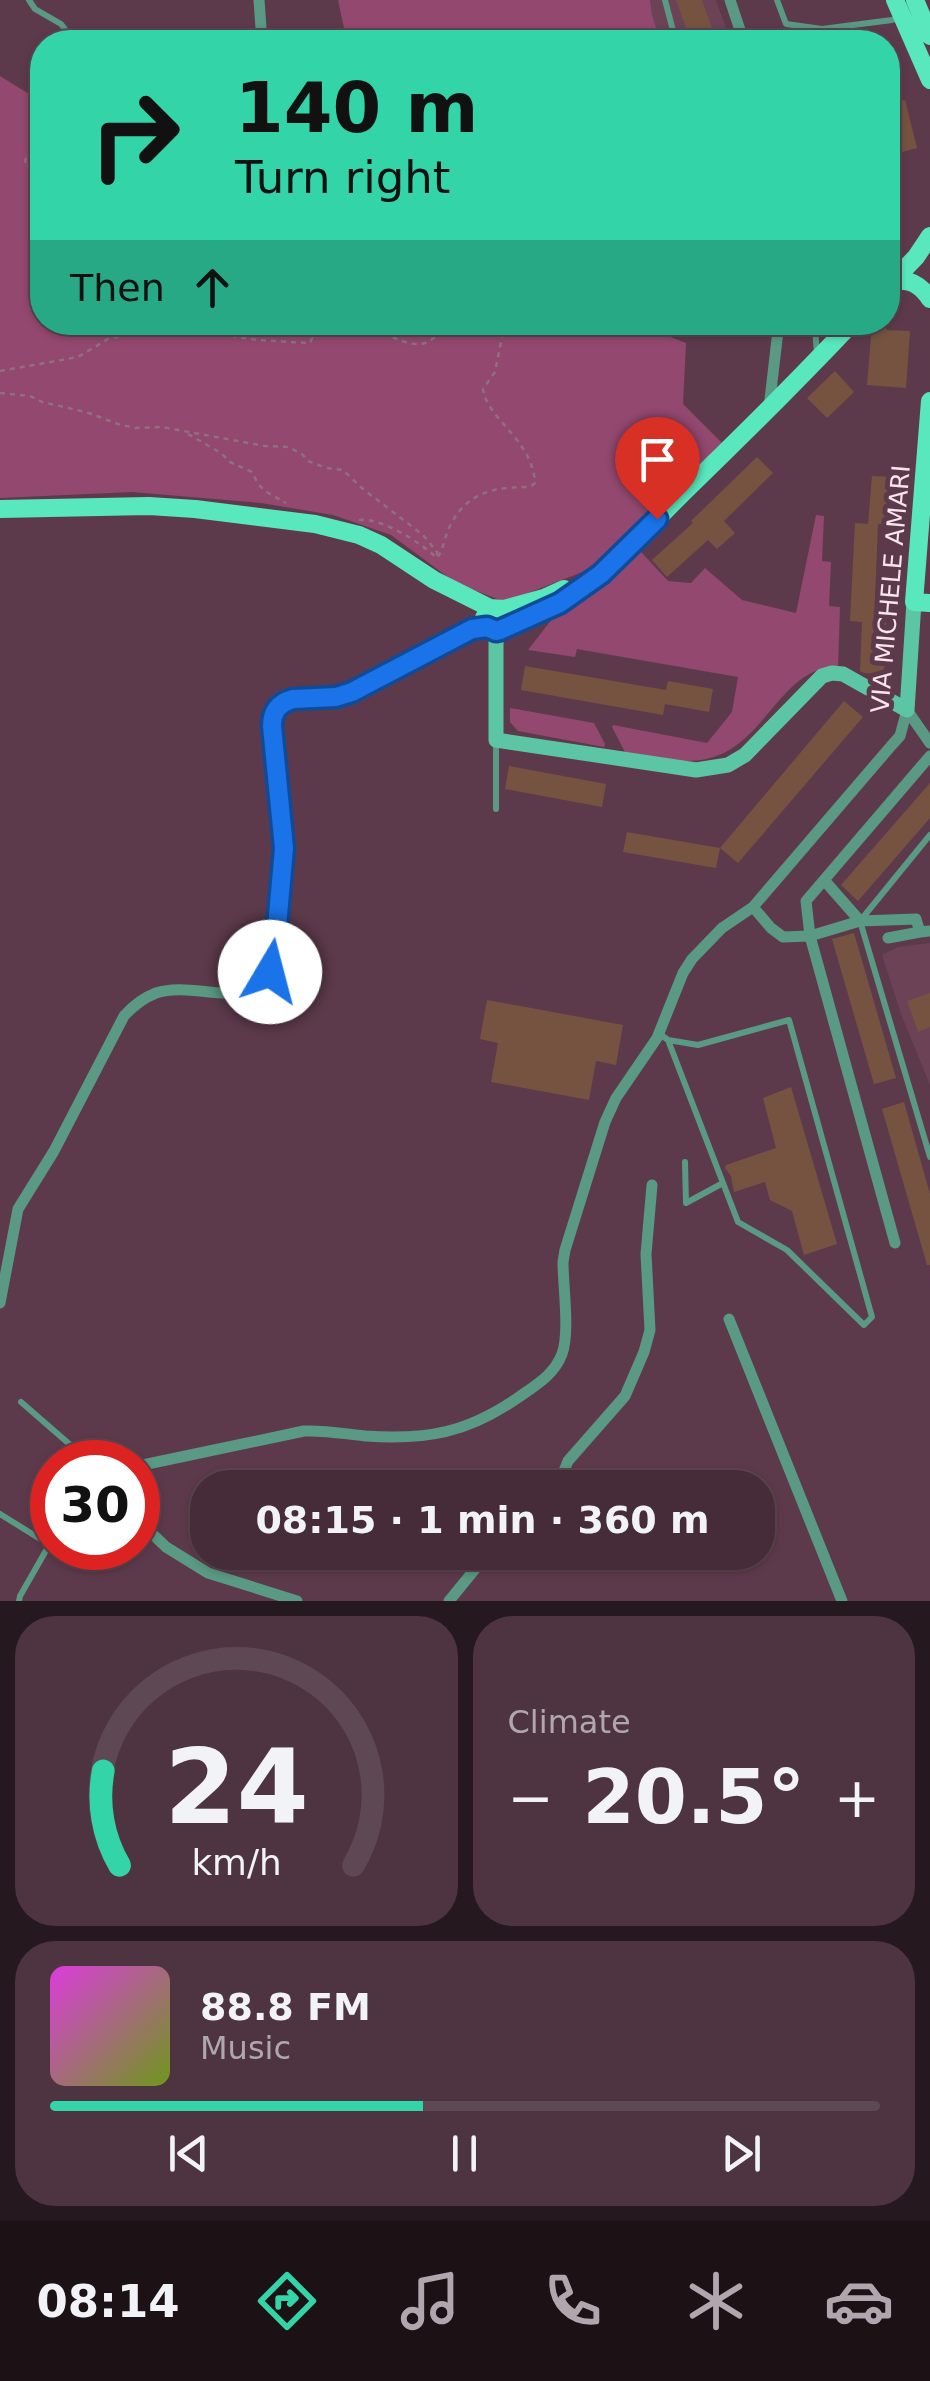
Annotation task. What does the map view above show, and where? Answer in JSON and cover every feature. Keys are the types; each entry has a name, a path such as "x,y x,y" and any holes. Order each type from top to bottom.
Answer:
{"main road":[{"path":"915,0 930,36"},
{"path":"899,8 930,80"},
{"path":"900,275 923,255 930,236"},
{"path":"900,282 908,280 930,299"},
{"path":"495,621 601,574 841,335"},
{"name":"VIA MICHELE AMARI","path":"907,710 922,602 930,401"},
{"path":"0,509 195,509 315,524 382,545 434,580 446,597 495,621"},
{"path":"495,621 496,740 696,770 728,764 745,755 814,681 832,673 843,674 907,710"}],"street":[{"path":"258,0 261,30"},
{"path":"730,0 740,30"},
{"path":"769,410 778,335"},
{"path":"0,1303 18,1209 54,1151 124,1016 154,994 182,990 242,993 258,987 270,972 284,848 272,726 277,708 293,699 336,697 352,692 466,632 495,621"},
{"path":"907,710 930,743"},
{"name":"VIA MICHELE AMARI","path":"160,1461 322,1430 385,1436 450,1432 482,1421 544,1380 558,1364 565,1344 565,1250 605,1122 616,1098 664,1037 683,973 722,928 753,907 900,736 907,710"},
{"path":"895,1243 810,936 806,900 930,756"},
{"path":"824,880 860,921"},
{"path":"753,907 782,937 810,936 860,921 916,920 925,932 888,938"},
{"path":"565,1470 568,1461 626,1396 644,1352 650,1330 646,1254 652,1185"},
{"path":"730,1318 842,1601"},
{"path":"160,1541 208,1574 297,1601"},
{"path":"449,1601 474,1570"}],"lane":[{"path":"29,0 35,9 66,30"},
{"path":"665,0 673,30"},
{"path":"777,0 786,24 822,30 892,20 899,8"},
{"path":"815,335 817,360"},
{"path":"496,740 496,809"},
{"path":"930,834 860,921 930,1157"},
{"path":"789,1020 872,1317 864,1325 787,1250 738,1222 664,1037 698,1045 789,1020"},
{"path":"685,1162 686,1202 723,1183"},
{"path":"21,1402 65,1440"},
{"path":"0,1514 30,1531"},
{"path":"20,1601 35,1570"}],"path":[{"path":"0,371 78,357 108,339 124,335"},
{"path":"227,335 310,343 312,338 307,335"},
{"path":"388,335 414,344 428,342 436,335"},
{"path":"437,558 442,554 453,521 478,494 536,483 531,461 484,398 484,388 496,372 502,335"},
{"path":"0,393 30,396 135,428 162,428 288,447 308,461 343,470 423,535 437,552 437,558"},
{"path":"187,433 252,472 264,491 292,508"},
{"path":"348,532 351,523 370,519 419,543 437,558"}],"shaded area":[{"path":"338,0 650,0 657,30 344,30"},
{"path":"650,0 716,0 727,30 657,30"},
{"path":"0,76 30,95 30,335 665,335 686,343 683,404 726,447 598,566 505,602 456,583 391,535 333,515 261,503 132,492 0,498"},
{"path":"816,515 824,516 822,561 831,562 829,606 840,607 838,667 818,670 802,679 746,738 729,750 689,761 625,752 612,727 707,743 732,712 738,677 577,649 575,657 528,650 552,619 613,577 641,552 668,581 691,583 705,568 742,600 796,613"},
{"path":"510,708 594,723 604,747 518,731 510,722"},
{"path":"930,943 930,1085 882,955 898,947"}],"building":[{"path":"676,0 702,0 713,30 687,30"},
{"path":"905,100 917,148 902,152 900,101"},
{"path":"910,331 906,388 867,385 871,336"},
{"path":"835,371 854,392 827,418 807,398"},
{"path":"757,457 773,473 724,521 735,533 717,549 708,540 667,577 652,560"},
{"path":"872,476 892,477 889,525 878,524 874,622 886,622 884,674 860,671 862,622 850,621 855,523 868,524"},
{"path":"525,666 666,690 668,681 713,689 709,712 665,704 663,715 521,690"},
{"path":"844,701 863,717 738,863 720,848"},
{"path":"509,766 606,784 602,807 505,789"},
{"path":"930,783 930,818 858,901 841,885"},
{"path":"627,832 720,848 716,868 623,852"},
{"path":"854,933 896,1078 874,1084 832,939"},
{"path":"930,993 930,1027 918,1032 907,1001"},
{"path":"487,1000 623,1025 616,1065 596,1061 589,1100 491,1082 498,1043 480,1039"},
{"path":"791,1087 837,1244 804,1255 792,1211 770,1200 765,1182 734,1192 725,1168 776,1148 763,1098"},
{"path":"904,1102 930,1194 930,1265 882,1109"}],"route":[{"path":"270,972 284,848 272,726 277,708 293,699 336,697 352,692 472,629 504,629 560,603 601,574 657,519"}]}
